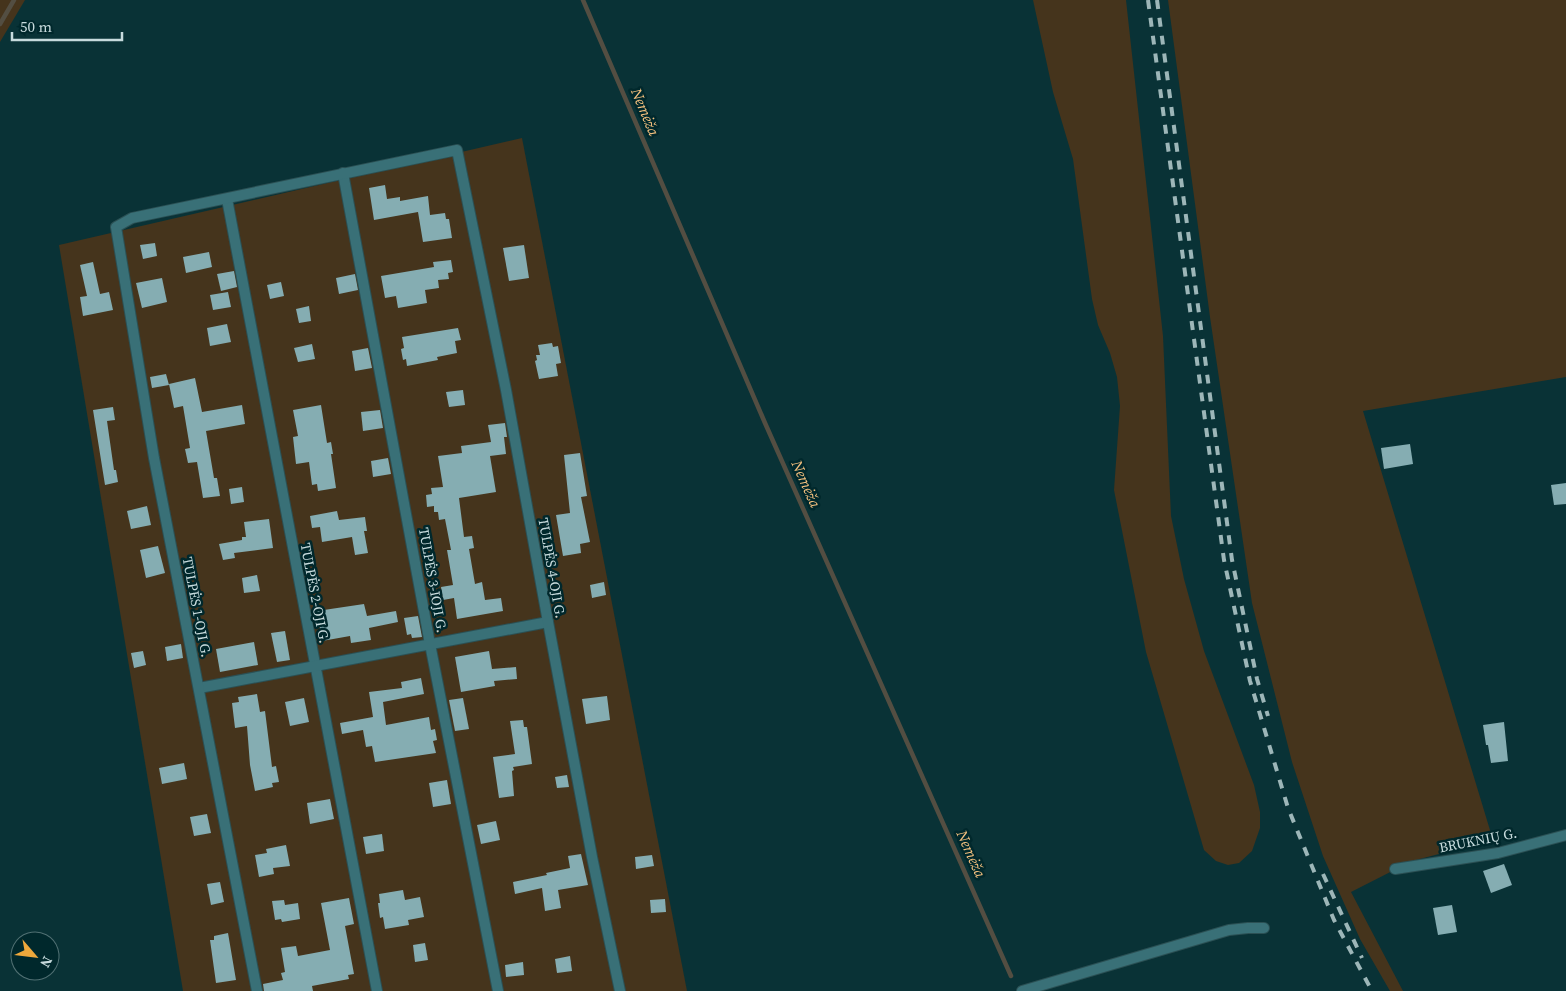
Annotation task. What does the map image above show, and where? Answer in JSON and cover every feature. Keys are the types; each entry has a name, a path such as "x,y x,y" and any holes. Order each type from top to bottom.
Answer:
{"street":[{"name":"TULPĖS 4-OJI G.","path":"343,173 457,150 506,390 592,857 620,991"},
{"path":"227,199 343,173"},
{"name":"TULPĖS 3-IOJI G.","path":"343,173 430,644 498,991"},
{"name":"TULPĖS 1-OJI G.","path":"227,199 132,218 116,227 154,458 257,991"},
{"name":"TULPĖS 2-OJI G.","path":"227,199 377,991"},
{"path":"199,688 548,622"},
{"name":"BRUKNIŲ G.","path":"1395,869 1498,852 1566,835"},
{"path":"1022,991 1229,930 1264,928"}],"shaded area":[{"path":"0,0 25,0 0,42"},
{"path":"1033,0 1126,0 1163,336 1171,516 1184,579 1204,651 1254,785 1260,812 1260,828 1252,851 1239,863 1228,865 1216,861 1204,850 1146,652 1114,490 1120,406 1117,377 1110,353 1098,325 1092,299 1073,159 1053,92"},
{"path":"1168,0 1566,0 1566,377 1363,411 1493,840 1412,861 1351,892 1403,991 1390,991 1360,939 1323,856 1292,762 1252,603 1210,317"},
{"path":"522,138 687,991 183,991 59,245"}],"building":[{"path":"385,185 387,199 400,197 400,201 428,196 430,215 445,213 446,219 449,219 452,238 423,242 418,212 374,220 369,188"},
{"path":"155,243 157,256 143,259 140,245"},
{"path":"524,245 529,278 509,281 503,248"},
{"path":"209,252 212,267 186,273 183,257"},
{"path":"451,260 453,272 448,273 449,279 438,280 439,288 425,290 427,303 398,308 396,296 385,298 381,276 434,267 433,262"},
{"path":"93,262 100,294 109,292 113,310 83,316 80,297 87,296 80,265"},
{"path":"234,271 237,287 221,291 217,274"},
{"path":"355,274 358,290 339,294 336,278"},
{"path":"162,278 167,302 142,308 136,283"},
{"path":"281,282 284,296 270,299 267,285"},
{"path":"228,292 231,307 213,310 210,295"},
{"path":"309,306 311,321 299,323 296,309"},
{"path":"227,324 231,342 210,346 207,328"},
{"path":"458,328 461,340 455,341 457,353 437,357 438,360 407,366 406,359 403,360 401,349 404,348 402,337"},
{"path":"552,343 553,347 558,346 561,363 556,364 558,376 539,379 535,361 537,360 536,355 540,355 538,345"},
{"path":"312,344 315,359 298,362 294,348"},
{"path":"368,348 372,368 355,371 352,351"},
{"path":"166,374 169,385 152,388 150,377"},
{"path":"195,378 202,412 242,405 245,424 206,431 214,478 217,478 220,496 203,498 197,462 188,463 185,449 190,448 183,406 174,408 169,384"},
{"path":"463,390 465,405 449,407 446,392"},
{"path":"321,405 327,443 331,442 336,488 318,491 317,484 312,485 309,462 296,464 293,437 298,436 293,410"},
{"path":"113,407 115,420 107,421 114,470 116,470 118,482 105,485 93,410"},
{"path":"380,410 383,428 363,431 361,412"},
{"path":"505,423 507,437 504,437 506,454 490,456 496,492 459,498 464,537 472,536 474,548 469,549 475,584 482,582 485,600 501,598 503,611 457,619 454,598 443,600 441,587 453,585 447,550 451,550 445,519 439,520 438,512 434,512 434,506 427,507 426,495 432,494 431,488 443,487 438,456 462,453 461,446 491,442 488,425"},
{"path":"1410,444 1413,464 1384,469 1381,448"},
{"path":"580,453 587,496 581,497 590,542 580,544 581,553 563,556 556,515 570,513 564,455"},
{"path":"388,458 391,474 373,477 371,461"},
{"path":"1566,483 1566,504 1554,505 1551,485"},
{"path":"242,487 244,502 231,504 229,489"},
{"path":"147,506 151,525 131,529 127,511"},
{"path":"337,511 339,520 365,517 367,531 364,531 368,553 355,555 352,537 322,542 320,527 312,528 310,516"},
{"path":"269,519 273,548 234,553 235,558 223,560 219,544 242,540 242,537 246,537 244,522"},
{"path":"158,546 165,573 146,578 140,550"},
{"path":"257,575 260,591 244,593 242,578"},
{"path":"604,582 606,595 592,598 590,585"},
{"path":"364,604 367,616 396,611 398,622 369,628 371,640 351,643 350,636 322,641 317,611"},
{"path":"418,616 422,637 412,638 411,634 407,635 404,618"},
{"path":"285,631 290,660 277,662 271,633"},
{"path":"254,642 258,665 220,672 216,649"},
{"path":"181,644 183,658 167,661 165,647"},
{"path":"143,651 146,665 134,668 131,653"},
{"path":"489,651 492,669 516,667 517,679 494,681 495,686 461,692 455,657"},
{"path":"421,678 424,694 383,702 386,725 429,717 431,730 435,729 437,740 433,741 436,753 375,762 372,746 366,747 363,730 342,734 340,723 373,717 369,692 402,688 401,682"},
{"path":"257,694 260,712 265,711 272,767 276,766 279,782 272,783 273,787 255,791 250,765 247,726 235,728 232,703 239,702 238,697"},
{"path":"607,696 610,720 586,724 582,699"},
{"path":"304,698 309,722 290,726 285,702"},
{"path":"463,698 469,729 455,731 449,700"},
{"path":"523,720 524,727 527,727 532,764 513,767 514,796 499,798 493,757 515,754 510,721"},
{"path":"1504,722 1508,761 1491,763 1483,725"},
{"path":"184,763 187,779 162,784 159,768"},
{"path":"567,775 569,787 557,788 555,777"},
{"path":"447,780 451,804 433,807 429,783"},
{"path":"330,799 334,819 310,824 307,803"},
{"path":"207,814 211,833 194,836 190,817"},
{"path":"496,821 500,840 481,844 477,825"},
{"path":"382,834 384,851 366,854 363,837"},
{"path":"286,845 290,866 273,868 274,874 259,877 255,855 267,853 266,849"},
{"path":"581,854 588,885 558,890 561,908 545,911 542,888 515,894 513,882 570,868 568,856"},
{"path":"652,855 654,866 636,869 635,857"},
{"path":"1504,864 1512,885 1491,893 1483,871"},
{"path":"220,882 224,902 211,905 207,884"},
{"path":"403,890 405,900 420,897 424,917 408,920 409,925 385,929 383,917 380,918 379,894"},
{"path":"349,898 354,924 345,926 354,974 348,975 349,979 312,986 313,991 264,991 263,984 283,980 281,973 285,972 281,948 296,946 298,956 330,950 321,903"},
{"path":"665,899 666,912 651,913 650,900"},
{"path":"284,900 285,905 298,903 300,919 282,922 281,919 275,920 272,901"},
{"path":"1452,905 1457,932 1438,935 1433,908"},
{"path":"228,933 236,980 216,983 210,940 214,940 214,936"},
{"path":"425,943 428,960 415,962 413,945"},
{"path":"570,956 572,971 557,973 555,959"},
{"path":"523,962 524,975 506,977 505,965"}],"waterway":[{"path":"0,24 14,0"},
{"name":"Nemėža","path":"583,0 765,423 1011,976"}],"railway":[{"path":"1148,0 1224,560 1250,681 1288,808 1334,920 1372,991"},
{"path":"1157,0 1232,560 1257,679 1268,716"},
{"path":"1323,874 1362,958"}]}
